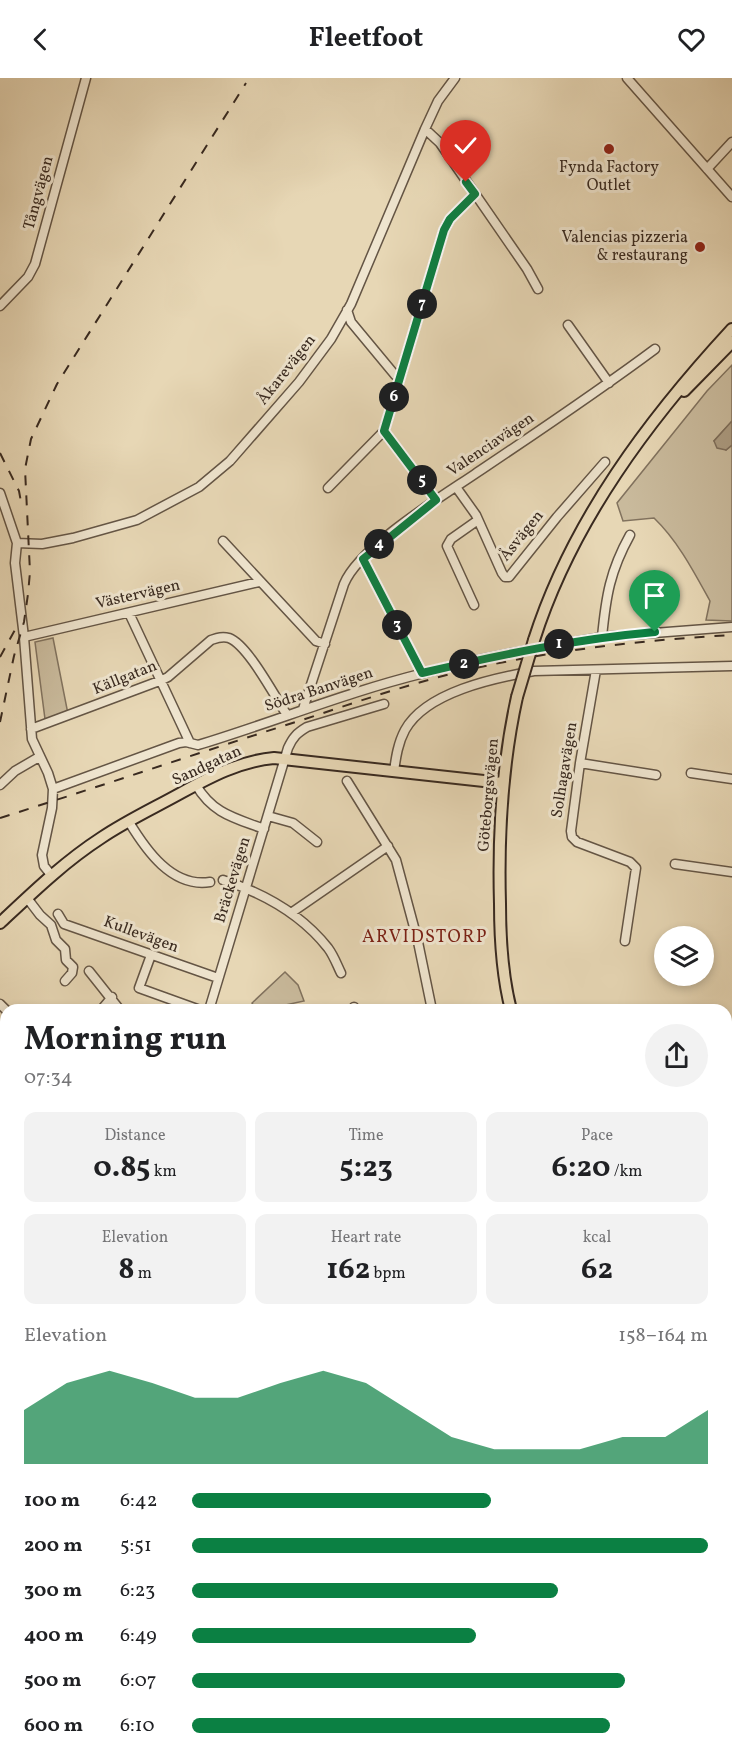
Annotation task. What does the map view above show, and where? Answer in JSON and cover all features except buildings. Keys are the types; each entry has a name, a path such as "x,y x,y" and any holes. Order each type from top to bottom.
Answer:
{"main road":[{"name":"Göteborgsvägen","path":"510,1004 500,936 499,866 502,783 510,727 534,640 550,592 585,522 639,441 689,376 732,329"},
{"name":"Göteborgsvägen","path":"666,407 689,387 732,342"},
{"name":"Sandgatan","path":"0,923 52,876 102,837 196,785 231,768 252,761 286,759 502,783"}],"street":[{"name":"Tångvägen","path":"0,306 25,280 35,264 86,78"},
{"name":"Åkarevägen","path":"17,543 42,544 137,520 199,487 230,461 299,382 331,339 347,310 438,101 455,78"},
{"path":"627,78 732,197"},
{"path":"425,129 440,143 527,269 538,289"},
{"path":"707,169 732,142"},
{"path":"328,488 384,431 444,230 450,219 475,194"},
{"path":"347,310 351,322 395,375 400,377"},
{"path":"568,325 609,383"},
{"name":"Valenciavägen","path":"303,709 347,576 363,559 436,500 655,350"},
{"path":"384,431 436,500"},
{"name":"Åsvägen","path":"456,487 478,520 502,573 505,577 509,577 605,462"},
{"path":"0,493 17,543 15,563 24,637 32,739 48,773 52,789 52,808 42,855 44,866 52,876"},
{"path":"474,605 447,546 478,520"},
{"path":"603,637 609,585 630,535"},
{"path":"223,541 316,641 325,644"},
{"path":"363,559 422,673"},
{"name":"Västervägen","path":"24,637 259,582"},
{"path":"129,613 190,743"},
{"name":"Södra Banvägen","path":"52,789 178,743 202,744 303,709 422,673 516,652 603,637 732,627"},
{"name":"Källgatan","path":"31,729 162,680 211,640 219,637 228,637 237,642 247,653 287,715"},
{"path":"394,771 397,749 405,730 424,708 469,687 534,671 732,666"},
{"name":"Solhagavägen","path":"596,670 570,825 572,837 577,842 630,862 636,868 625,941"},
{"name":"Bräckevägen","path":"211,1004 288,748 298,732 310,726 384,704"},
{"path":"0,785 15,771 39,756"},
{"path":"580,763 656,775"},
{"path":"691,773 732,779"},
{"path":"347,781 396,860 403,881 431,1004"},
{"path":"196,785 202,796 213,807 224,814 264,829"},
{"path":"268,816 293,823 317,842"},
{"path":"129,822 142,843 162,865 197,884 210,882"},
{"path":"291,913 388,846"},
{"path":"675,864 732,872"},
{"path":"223,880 246,888 299,918 328,948 341,974"},
{"path":"27,898 51,925 56,940 65,949 66,960 74,967 72,974 65,981"},
{"name":"Kullevägen","path":"58,914 64,924 218,978"},
{"path":"151,955 139,988 183,1004"},
{"path":"89,971 116,1004"},
{"path":"106,1004 112,998"}],"shaded area":[{"path":"732,365 732,421 714,441 726,450 732,445 732,621 706,620 710,601 671,537 654,518 623,521 617,503 707,391"},
{"path":"732,421 732,445 726,450 717,448 714,441"},
{"path":"53,638 68,714 45,719 35,642"},
{"path":"285,972 298,985 304,1001 290,1004 252,1003"}],"railway":[{"path":"0,722 24,622 28,594 30,572 25,469 31,439 57,384 246,83"},
{"path":"0,453 19,491 21,502"},
{"path":"0,657 16,628"},
{"path":"0,818 446,675 566,651 732,635"}],"place":[{"name":"Fynda Factory Outlet","path":"609,149"},
{"name":"Valencias pizzeria & restaurang","path":"700,247"}],"district":[{"name":"ARVIDSTORP","path":"425,937"}],"route":[{"path":"466,182 475,194 450,219 444,230 384,431 436,500 363,559 422,673 544,647 603,637 655,632"}]}
